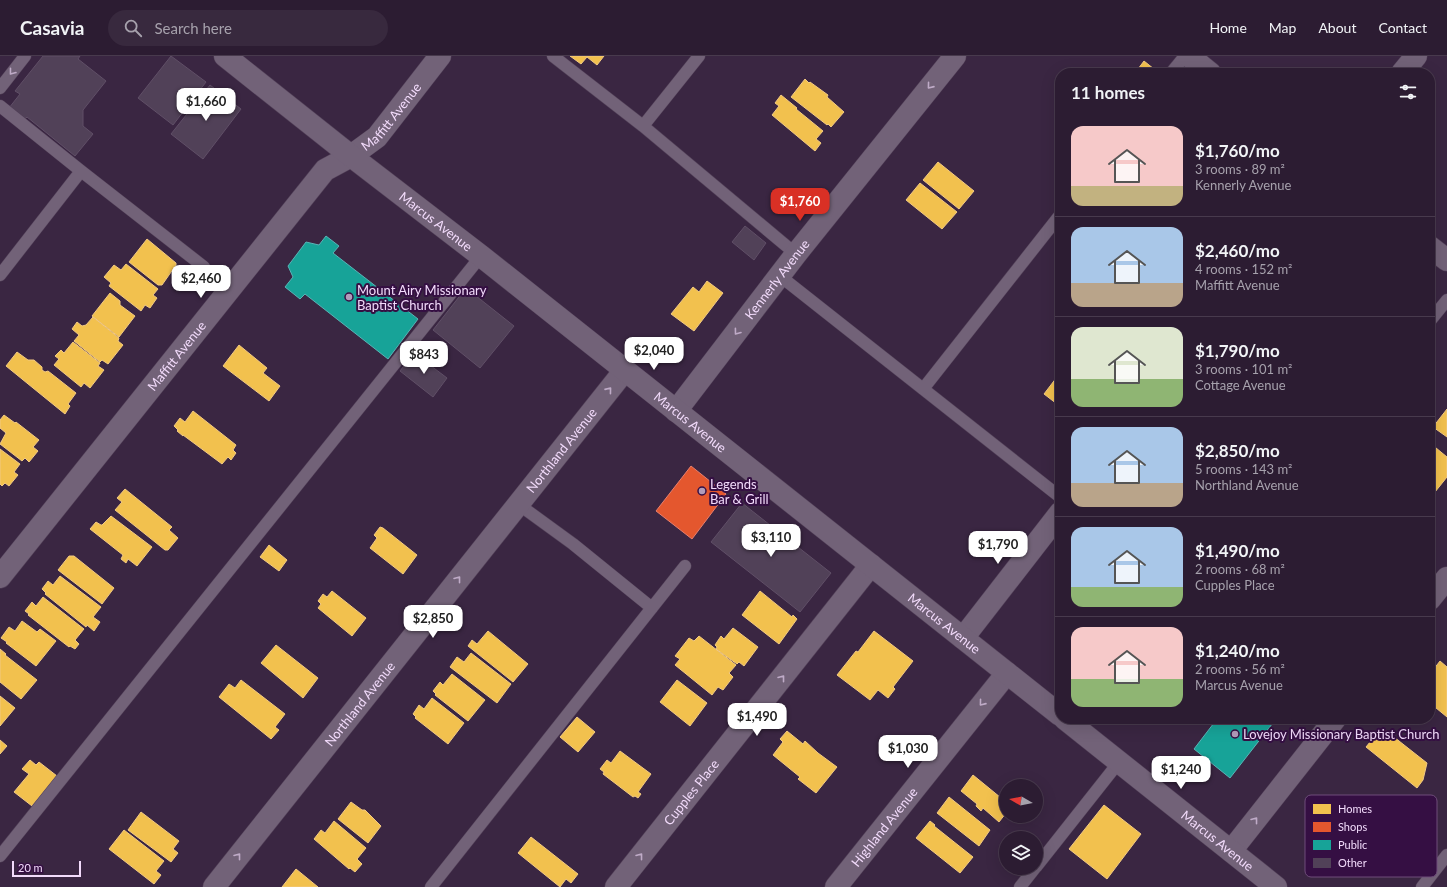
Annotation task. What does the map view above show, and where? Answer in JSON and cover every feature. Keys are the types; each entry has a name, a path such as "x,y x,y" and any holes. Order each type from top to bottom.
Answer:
{"street":[{"name":"Marcus Avenue","path":"225,56 351,156 482,256 1055,711"},
{"name":"Maffitt Avenue","path":"0,577 325,170 351,156 377,138 440,56"},
{"name":"Kennerly Avenue","path":"676,411 796,254 955,56"},
{"path":"1189,56 1204,68"},
{"path":"1406,68 1416,56"},
{"path":"1435,251 1447,260"},
{"name":"Northland Avenue","path":"214,887 625,370"},
{"path":"963,638 1055,519"},
{"name":"Cupples Place","path":"616,887 871,565"},
{"path":"1435,593 1447,578"},
{"name":"Highland Avenue","path":"836,887 1007,673"},
{"name":"Marcus Avenue","path":"1071,724 1276,887"},
{"path":"1231,851 1331,724"}],"lane":[{"path":"0,88 25,56"},
{"path":"553,56 643,126 796,254"},
{"path":"643,126 699,56"},
{"path":"1175,68 1185,56"},
{"path":"0,106 204,267"},
{"path":"0,275 81,171"},
{"path":"923,388 1055,220"},
{"path":"0,856 482,256"},
{"path":"780,276 1055,493"},
{"path":"1435,315 1447,300"},
{"path":"518,504 572,544 652,608"},
{"path":"431,887 685,566"},
{"path":"1043,859 1119,762"},
{"path":"1437,868 1447,855"},
{"path":"1020,887 1030,875"},
{"path":"1422,887 1430,877"}],"building: Homes":[{"path":"570,56 604,56 597,65 587,57 581,64"},
{"path":"1144,61 1153,68 1139,68"},
{"path":"805,79 828,95 827,97 844,112 831,127 791,97"},
{"path":"781,95 823,131 816,139 821,143 815,151 772,115 779,106 775,103"},
{"path":"938,162 974,191 959,209 923,180"},
{"path":"920,183 957,212 942,229 906,200"},
{"path":"147,239 176,263 162,285 158,285 129,262"},
{"path":"126,264 158,289 153,295 157,298 150,308 145,305 141,311 109,286 111,283 104,277 114,265 121,270"},
{"path":"707,281 723,293 694,331 671,314 693,287 699,292"},
{"path":"110,293 120,301 120,305 135,316 119,337 92,316"},
{"path":"93,317 119,338 118,341 123,345 108,364 102,360 100,362 74,341 79,335 72,329 77,322 82,326 86,325"},
{"path":"73,342 100,363 98,366 104,370 90,388 84,383 81,387 54,365 59,359 55,356 61,350 64,353"},
{"path":"239,345 267,368 263,373 280,386 269,401 223,366"},
{"path":"17,352 28,360 34,360 42,367 42,370 45,372 48,371 76,393 68,404 70,406 65,414 6,366"},
{"path":"1055,380 1055,402 1044,394"},
{"path":"1447,409 1447,437 1435,428 1435,424"},
{"path":"193,411 236,445 233,450 236,453 231,460 228,457 222,464 177,431 178,430 174,426 180,418 185,422"},
{"path":"4,415 15,423 16,422 39,440 33,447 38,451 29,462 25,458 22,461 0,444 6,433 0,428 0,420"},
{"path":"1435,447 1447,457 1447,477 1435,492"},
{"path":"0,449 20,464 14,472 18,475 9,486 5,483 2,486 0,484"},
{"path":"125,489 172,527 169,530 178,538 168,550 165,550 115,510 122,502 117,498"},
{"path":"111,516 152,547 137,566 128,559 126,563 121,559 123,555 90,529 96,522 102,525"},
{"path":"380,527 417,555 403,574 370,548 377,538 374,535"},
{"path":"269,545 287,560 279,571 260,557"},
{"path":"69,556 74,556 114,588 102,604 58,570"},
{"path":"60,576 101,607 93,617 100,622 94,631 87,625 86,627 45,594 46,593 42,589 48,581 53,585"},
{"path":"332,591 366,618 352,636 318,608 321,604 318,601 323,594 327,597"},
{"path":"760,591 792,617 793,615 797,619 779,644 742,615"},
{"path":"43,597 84,629 75,640 79,644 75,649 70,646 69,647 25,611 32,602 36,606"},
{"path":"22,621 37,632 40,629 56,641 36,666 1,638 9,627 15,631"},
{"path":"733,628 758,647 744,666 739,662 737,664 716,649 717,647 715,645 721,636 724,639"},
{"path":"488,631 528,664 513,682 468,646 472,640 477,644"},
{"path":"874,631 913,661 893,687 895,689 888,698 878,690 870,700 837,675 856,651 858,652"},
{"path":"699,636 736,665 729,673 733,677 723,690 718,687 712,695 675,665 680,659 675,656 689,638 694,641"},
{"path":"276,645 318,678 303,698 261,663"},
{"path":"0,649 6,654 5,655 37,680 21,699 0,682"},
{"path":"471,653 511,684 497,703 450,667 457,657 464,662"},
{"path":"1440,661 1447,667 1447,717 1435,707 1435,668"},
{"path":"452,674 485,700 468,721 435,695 436,694 433,691 440,682 443,685"},
{"path":"241,680 285,714 275,727 279,730 271,739 219,697 229,684 235,688"},
{"path":"677,680 707,703 690,726 660,702"},
{"path":"0,696 15,708 0,726"},
{"path":"432,698 464,723 448,744 415,718 416,717 413,714 419,705 424,709"},
{"path":"577,717 595,732 578,752 560,737"},
{"path":"1385,730 1427,763 1423,780 1417,788 1366,747 1379,731 1382,734"},
{"path":"787,731 803,744 805,741 837,767 816,793 798,779 800,777 773,755 783,742 780,739"},
{"path":"0,740 7,746 0,754"},
{"path":"620,751 651,774 638,792 641,794 638,798 635,796 633,797 603,774 604,772 600,769 607,760 611,763"},
{"path":"30,760 36,765 39,762 57,776 32,806 14,792 29,774 22,769"},
{"path":"973,775 999,796 999,822 983,808 981,811 976,806 977,804 961,791"},
{"path":"949,797 990,830 979,846 937,813"},
{"path":"351,802 362,810 365,810 381,826 368,843 338,819"},
{"path":"1104,805 1141,834 1107,879 1069,849"},
{"path":"141,812 179,841 173,849 178,853 171,862 128,830"},
{"path":"334,821 366,848 357,859 362,864 355,872 350,868 349,869 314,839 321,830 325,833"},
{"path":"930,821 935,825 934,826 973,857 960,873 916,838"},
{"path":"124,830 164,861 156,871 161,875 154,884 109,849"},
{"path":"531,837 578,874 571,883 566,879 560,887 518,853"},
{"path":"296,869 318,887 282,887"}],"building: Shops":[{"path":"691,466 726,494 692,539 656,511"}],"building: Public":[{"name":"Mount Airy Missionary Baptist Church","path":"326,236 339,246 333,253 418,319 388,359 305,294 300,299 285,287 293,277 288,266 306,242 319,245"},
{"name":"Lovejoy Missionary Baptist Church","path":"1213,724 1272,724 1230,778 1194,749"}],"building: Other":[{"path":"43,56 80,56 78,59 106,81 83,110 83,126 93,134 75,156 27,117 24,120 9,108 20,94 15,91"},
{"path":"171,56 206,82 173,125 138,98"},
{"path":"210,85 241,109 203,159 171,134"},
{"path":"745,226 766,243 754,260 732,242"},
{"path":"466,288 514,326 480,368 433,330"},
{"path":"414,353 447,378 433,397 400,371"},
{"path":"742,503 831,573 800,612 711,542"}],"place":[{"name":"Mount Airy Missionary Baptist Church","path":"349,297"},
{"name":"Legends Bar & Grill","path":"702,491"},
{"name":"Lovejoy Missionary Baptist Church","path":"1235,734"}]}
